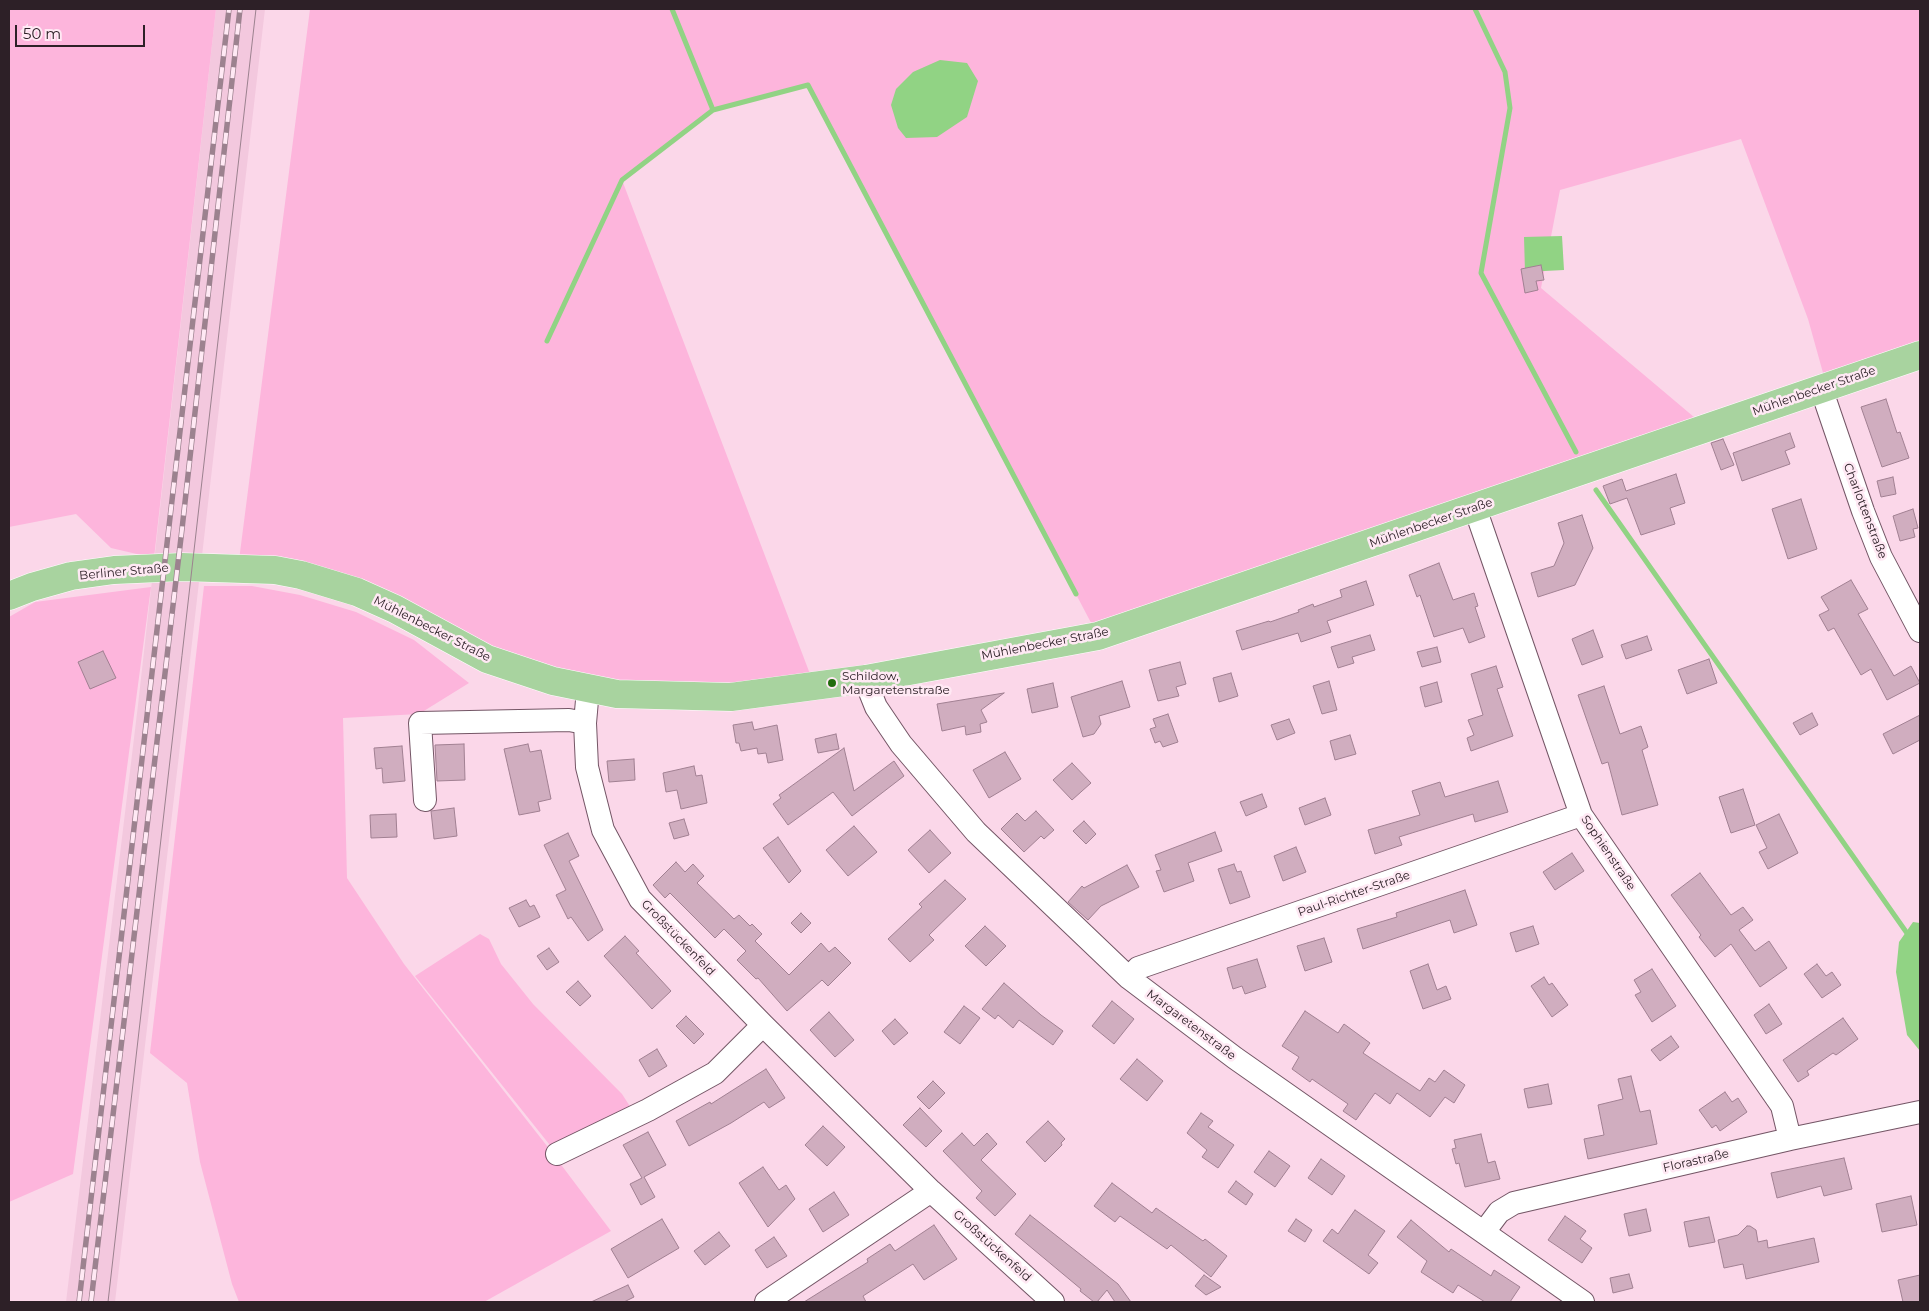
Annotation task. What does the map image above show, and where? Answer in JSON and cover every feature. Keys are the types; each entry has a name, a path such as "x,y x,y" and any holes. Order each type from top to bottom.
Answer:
{"main road":[{"name":"Mühlenbecker Straße","path":"182,567 275,570 302,575 357,592 395,609 487,659 553,681 617,694 732,697 866,678 1098,636 1920,355"},
{"name":"Berliner Straße","path":"9,596 32,587 71,576 114,570 182,567"}],"street":[{"name":"Charlottenstraße","path":"1821,388 1863,511 1881,557 1920,631"},
{"name":"Sophienstraße","path":"1475,508 1582,815 1782,1106 1790,1139"},
{"name":"Margaretenstraße","path":"866,678 876,707 901,744 976,832 1129,978 1236,1058 1583,1302"},
{"name":"Großstückenfeld","path":"588,689 585,724 587,767 602,830 640,899 763,1025 931,1191 1053,1302"},
{"path":"424,800 420,723 569,720 585,724"},
{"name":"Paul-Richter-Straße","path":"1129,978 1138,968 1582,815"},
{"path":"557,1154 648,1110 715,1073 763,1025"},
{"name":"Florastraße","path":"1484,1232 1499,1212 1514,1203 1790,1139 1920,1112"},
{"path":"766,1302 931,1191"}],"shaded area":[{"path":"9,9 216,9 154,558 111,548 76,514 9,527"},
{"path":"216,9 265,9 184,712 115,1302 66,1302 138,705"},
{"path":"310,9 1920,9 1920,351 1825,380 1808,319 1741,139 1560,190 1541,288 1707,428 1098,636 808,85 713,110 622,180 810,674 731,685 617,694 492,649 238,568"},
{"path":"940,60 967,63 978,81 967,117 937,137 906,138 898,128 891,105 896,89 913,72"},
{"path":"1562,236 1564,270 1525,272 1524,237"},
{"path":"204,586 252,586 300,595 356,612 414,640 469,683 419,714 343,718 347,878 404,964 547,1146 611,1231 484,1302 239,1302 232,1284 200,1162 187,1083 150,1053"},
{"path":"151,587 73,1174 9,1202 9,617 35,602"},
{"path":"1913,922 1920,923 1920,1051 1907,1035 1896,972 1899,942"},
{"path":"480,934 489,939 501,964 533,1004 622,1094 631,1108 553,1149 415,976"}],"building":[{"path":"1541,265 1544,280 1536,281 1538,290 1525,293 1521,269"},
{"path":"1886,399 1897,433 1900,432 1909,458 1882,467 1861,407"},
{"path":"1790,433 1795,447 1785,451 1790,464 1742,481 1733,453"},
{"path":"1723,439 1734,465 1721,470 1711,443"},
{"path":"1676,474 1685,503 1670,508 1675,524 1641,535 1627,498 1610,504 1603,486 1622,479 1626,491"},
{"path":"1893,477 1896,494 1881,497 1877,481"},
{"path":"1801,499 1817,549 1788,559 1772,509"},
{"path":"1913,509 1918,528 1913,529 1915,537 1900,541 1893,516"},
{"path":"1582,515 1593,548 1575,585 1538,597 1531,573 1554,566 1564,543 1558,523"},
{"path":"1439,563 1453,600 1474,593 1478,606 1475,607 1485,637 1469,643 1463,628 1434,637 1420,595 1417,597 1409,575"},
{"path":"1851,580 1868,609 1858,614 1894,676 1911,666 1920,683 1887,700 1871,669 1861,675 1834,628 1828,631 1819,615 1829,610 1821,597"},
{"path":"1366,581 1374,605 1327,621 1331,632 1301,642 1298,633 1242,650 1236,631 1299,612 1298,610 1313,604 1314,607 1342,597 1340,590"},
{"path":"1593,630 1603,657 1582,665 1572,639"},
{"path":"1370,635 1375,650 1352,657 1354,663 1338,668 1331,647"},
{"path":"1647,636 1652,650 1626,659 1621,645"},
{"path":"1437,647 1441,662 1422,667 1417,652"},
{"path":"103,651 116,678 90,689 78,662"},
{"path":"1709,659 1717,683 1687,694 1678,670"},
{"path":"1180,662 1186,684 1176,687 1179,696 1158,701 1149,670"},
{"path":"1496,666 1503,687 1497,689 1513,736 1471,751 1467,738 1474,735 1468,720 1483,715 1471,674"},
{"path":"1231,673 1238,696 1219,702 1213,678"},
{"path":"1122,681 1130,707 1099,716 1101,724 1094,734 1083,737 1071,697"},
{"path":"1329,681 1337,710 1322,714 1313,686"},
{"path":"1437,682 1442,702 1425,707 1420,687"},
{"path":"1053,683 1058,707 1032,713 1027,689"},
{"path":"1604,686 1620,734 1641,726 1648,747 1642,750 1658,805 1622,815 1608,762 1602,764 1578,695"},
{"path":"1004,693 981,710 987,722 980,724 981,732 966,735 965,726 942,731 937,704"},
{"path":"1812,713 1818,725 1800,735 1793,723"},
{"path":"1168,714 1178,742 1163,747 1160,741 1155,743 1150,729 1156,727 1153,719"},
{"path":"1920,715 1920,740 1893,754 1883,734"},
{"path":"1289,719 1295,733 1277,740 1271,725"},
{"path":"752,722 754,730 777,725 783,760 768,763 766,753 758,754 757,748 741,751 739,743 736,743 733,725"},
{"path":"836,734 839,749 818,753 815,739"},
{"path":"1350,735 1356,754 1335,760 1330,741"},
{"path":"464,744 465,780 437,781 435,745"},
{"path":"528,744 530,752 541,750 551,799 538,802 540,811 519,815 504,749"},
{"path":"402,746 405,781 383,783 382,768 376,769 374,748"},
{"path":"844,748 854,791 894,761 904,776 852,816 833,792 788,825 773,804 781,798 779,795"},
{"path":"1005,752 1021,779 989,798 973,770"},
{"path":"634,759 635,780 609,782 607,761"},
{"path":"1072,763 1091,783 1072,800 1053,780"},
{"path":"694,766 696,776 702,775 707,803 681,809 677,790 666,792 663,773"},
{"path":"1498,781 1508,812 1475,822 1473,814 1399,837 1402,845 1375,854 1368,830 1420,815 1412,791 1440,782 1445,797"},
{"path":"1743,789 1755,825 1731,833 1719,797"},
{"path":"1262,794 1267,807 1246,816 1240,802"},
{"path":"1325,798 1331,815 1305,825 1299,808"},
{"path":"454,808 457,836 434,839 431,811"},
{"path":"1036,811 1054,830 1044,839 1041,836 1024,852 1001,829 1017,813 1025,821"},
{"path":"396,814 397,837 371,838 370,815"},
{"path":"1779,814 1798,853 1768,869 1759,852 1767,848 1756,825"},
{"path":"684,819 689,835 674,839 669,823"},
{"path":"1084,821 1096,834 1086,844 1073,831"},
{"path":"854,826 877,852 848,876 826,850"},
{"path":"930,830 951,853 929,873 908,850"},
{"path":"1215,832 1222,851 1188,863 1194,881 1164,892 1156,871 1161,870 1155,855"},
{"path":"568,833 579,856 569,861 603,930 588,941 571,917 568,919 556,895 566,890 544,845"},
{"path":"778,837 801,871 789,883 763,848"},
{"path":"1296,847 1306,872 1283,881 1274,856"},
{"path":"1572,853 1584,871 1555,890 1543,872"},
{"path":"676,862 685,872 693,864 704,876 697,883 734,919 739,915 762,934 755,941 789,975 821,943 829,952 835,947 851,963 828,986 822,980 787,1011 758,978 756,979 737,960 746,951 724,929 715,938 670,893 665,898 653,885"},
{"path":"1234,864 1237,872 1241,871 1250,897 1230,904 1218,869"},
{"path":"1127,865 1139,887 1101,906 1088,920 1068,902 1082,886 1084,888"},
{"path":"1700,873 1731,915 1743,907 1753,920 1739,930 1755,951 1769,941 1787,968 1760,987 1731,944 1715,957 1671,895"},
{"path":"945,880 966,899 929,935 934,940 910,962 888,939 922,907 919,904"},
{"path":"1465,890 1477,925 1454,933 1450,920 1363,949 1357,929 1397,917 1396,913"},
{"path":"526,900 530,907 534,905 540,917 519,927 509,908"},
{"path":"801,913 811,923 801,933 791,923"},
{"path":"985,926 1006,946 986,966 965,946"},
{"path":"1533,926 1539,944 1516,952 1510,933"},
{"path":"625,936 639,951 636,953 671,991 652,1009 604,956"},
{"path":"1324,938 1332,962 1305,971 1297,946"},
{"path":"549,948 559,962 547,970 537,956"},
{"path":"1257,959 1266,987 1245,994 1242,986 1233,989 1227,968"},
{"path":"1428,964 1437,990 1446,986 1451,999 1423,1009 1410,971"},
{"path":"1817,964 1826,976 1832,972 1841,985 1822,998 1804,974"},
{"path":"1652,969 1676,1006 1652,1022 1635,995 1641,992 1634,980"},
{"path":"1544,977 1549,985 1552,983 1568,1005 1552,1017 1531,986"},
{"path":"578,981 591,996 580,1006 566,992"},
{"path":"1004,983 1063,1031 1053,1045 1019,1020 1013,1028 998,1015 995,1019 982,1009"},
{"path":"1112,1001 1134,1019 1114,1044 1092,1026"},
{"path":"1769,1004 1782,1024 1766,1034 1754,1015"},
{"path":"964,1006 980,1018 960,1044 944,1032"},
{"path":"1305,1011 1338,1033 1344,1024 1370,1043 1363,1053 1420,1091 1429,1078 1435,1082 1444,1070 1465,1085 1454,1103 1445,1097 1430,1117 1397,1093 1390,1104 1375,1093 1356,1120 1343,1111 1348,1104 1312,1079 1310,1082 1292,1069 1299,1057 1282,1046"},
{"path":"829,1012 854,1040 835,1057 810,1030"},
{"path":"686,1016 704,1034 694,1044 676,1026"},
{"path":"1843,1018 1858,1039 1836,1055 1833,1053 1807,1071 1809,1075 1798,1082 1783,1060"},
{"path":"895,1019 908,1033 894,1045 882,1031"},
{"path":"1671,1036 1679,1047 1660,1061 1651,1050"},
{"path":"657,1049 667,1066 649,1077 639,1060"},
{"path":"1137,1059 1163,1081 1147,1101 1120,1079"},
{"path":"766,1069 785,1098 769,1108 764,1102 689,1146 676,1121 710,1102 711,1104"},
{"path":"1631,1076 1640,1112 1650,1110 1657,1144 1588,1159 1584,1139 1604,1135 1598,1105 1623,1099 1618,1079"},
{"path":"933,1081 945,1093 929,1109 917,1097"},
{"path":"1548,1084 1552,1104 1528,1108 1524,1089"},
{"path":"1725,1092 1732,1102 1738,1098 1747,1112 1720,1131 1716,1125 1712,1128 1699,1110"},
{"path":"920,1108 942,1131 926,1147 903,1125"},
{"path":"1201,1113 1213,1121 1208,1127 1234,1145 1218,1168 1202,1157 1207,1150 1187,1133"},
{"path":"1048,1121 1065,1139 1061,1143 1062,1145 1045,1162 1026,1142"},
{"path":"823,1126 845,1147 827,1166 805,1145"},
{"path":"648,1132 666,1165 644,1177 655,1197 641,1205 630,1184 642,1178 623,1145"},
{"path":"962,1133 974,1146 987,1133 997,1144 981,1160 1016,1194 995,1216 976,1198 982,1191 943,1151"},
{"path":"1481,1134 1488,1163 1495,1161 1500,1179 1465,1187 1459,1163 1456,1164 1452,1149 1456,1148 1454,1140"},
{"path":"1269,1151 1290,1166 1275,1187 1254,1172"},
{"path":"1844,1158 1852,1189 1824,1196 1821,1186 1777,1198 1771,1173"},
{"path":"1321,1159 1345,1176 1332,1195 1308,1178"},
{"path":"763,1167 779,1190 786,1185 795,1199 768,1227 739,1183"},
{"path":"1236,1181 1253,1194 1246,1205 1228,1192"},
{"path":"1112,1183 1152,1213 1156,1208 1203,1241 1205,1239 1227,1256 1211,1277 1171,1245 1167,1249 1120,1216 1115,1222 1094,1206"},
{"path":"834,1192 849,1215 823,1232 809,1209"},
{"path":"1911,1196 1917,1225 1882,1232 1876,1204"},
{"path":"1646,1209 1651,1231 1629,1236 1624,1214"},
{"path":"1355,1210 1385,1231 1368,1255 1378,1263 1369,1274 1323,1241 1332,1229 1338,1234"},
{"path":"1030,1215 1118,1284 1131,1302 1115,1302 1107,1290 1097,1302 1094,1302 1080,1291 1081,1289 1015,1234"},
{"path":"1565,1216 1586,1231 1580,1239 1592,1248 1582,1263 1548,1240"},
{"path":"1709,1217 1715,1242 1689,1247 1684,1222"},
{"path":"662,1219 679,1248 628,1278 611,1249"},
{"path":"1296,1219 1312,1230 1305,1242 1288,1231"},
{"path":"1411,1220 1449,1252 1451,1249 1491,1276 1494,1270 1520,1287 1510,1302 1485,1302 1458,1285 1453,1293 1421,1272 1427,1261 1397,1237"},
{"path":"934,1225 957,1259 924,1280 913,1264 863,1296 866,1302 804,1302 868,1262 867,1259 890,1244 895,1251"},
{"path":"1747,1226 1756,1230 1758,1242 1767,1240 1768,1248 1814,1238 1819,1262 1746,1279 1743,1264 1724,1268 1718,1240 1738,1235"},
{"path":"719,1232 730,1246 705,1265 694,1251"},
{"path":"774,1237 787,1256 767,1268 755,1250"},
{"path":"1629,1274 1633,1288 1613,1293 1610,1278"},
{"path":"1204,1275 1221,1287 1206,1295 1195,1286"},
{"path":"1920,1275 1920,1302 1903,1302 1898,1280"},
{"path":"628,1285 634,1297 624,1302 591,1302"}],"waterway":[{"path":"672,9 713,110 808,85 1076,594"},
{"path":"1475,9 1505,72 1510,108 1481,273 1576,452"},
{"path":"547,341 622,180 713,110"},
{"path":"1596,490 1909,936"}],"tram line":[{"path":"108,1302 256,9"}],"railway":[{"path":"79,1302 229,9"},
{"path":"91,1302 182,529 240,9"}],"place":[{"name":"Schildow, Margaretenstraße","path":"832,683"}]}
